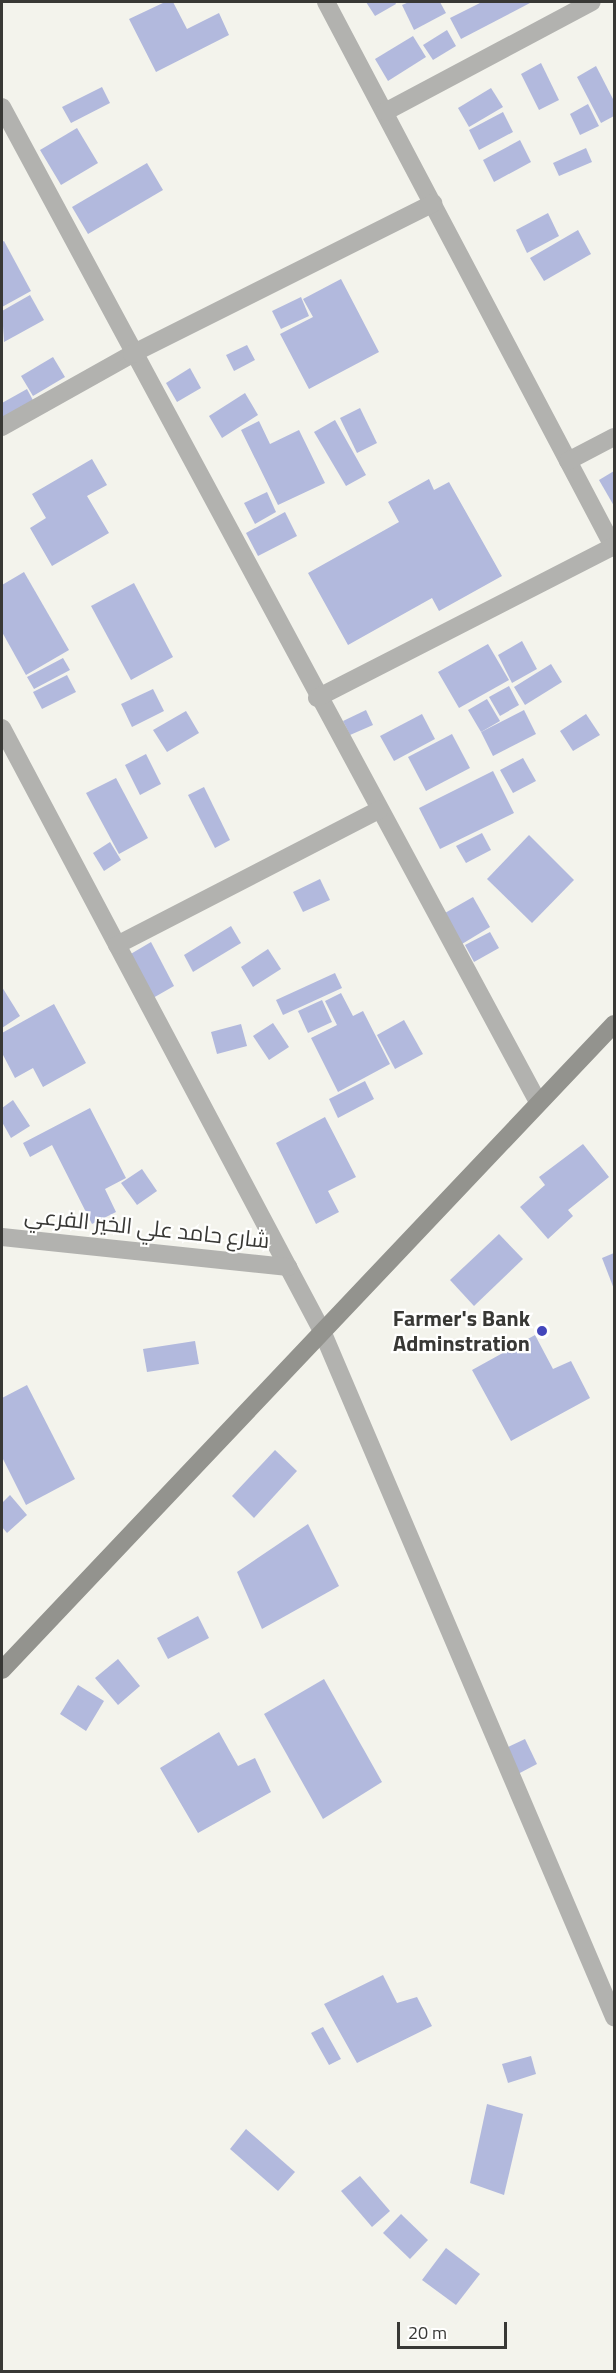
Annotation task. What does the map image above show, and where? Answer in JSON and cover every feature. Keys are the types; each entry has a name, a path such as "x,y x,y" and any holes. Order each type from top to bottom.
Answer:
{"main road":[{"path":"2,1670 538,1102 615,1024"}],"street":[{"path":"317,698 614,547 326,2"},
{"path":"386,112 592,2"},
{"path":"2,107 317,698 538,1102"},
{"path":"2,427 132,354 433,203"},
{"path":"568,461 615,437"},
{"path":"2,728 322,1331 615,2017"},
{"path":"117,945 379,810"},
{"name":"شارع حامد علي الخير الفرعي","path":"2,1237 288,1267"}],"building":[{"path":"165,2 173,2 187,29 219,13 229,35 156,72 129,19"},
{"path":"366,2 395,2 396,4 375,16"},
{"path":"409,2 440,2 446,13 414,30 402,5"},
{"path":"482,2 530,3 461,39 450,18"},
{"path":"447,30 456,46 433,60 423,45"},
{"path":"413,36 426,57 388,81 375,59"},
{"path":"541,63 559,100 539,110 521,74"},
{"path":"596,66 614,101 614,116 601,123 577,77"},
{"path":"102,87 110,103 71,123 62,107"},
{"path":"491,88 503,107 469,127 458,108"},
{"path":"588,104 599,126 580,135 570,114"},
{"path":"503,112 513,132 479,150 469,130"},
{"path":"77,128 98,163 61,185 40,150"},
{"path":"520,140 531,162 494,182 483,160"},
{"path":"586,148 592,162 559,176 553,163"},
{"path":"147,163 163,190 88,234 72,207"},
{"path":"548,213 559,236 527,253 516,230"},
{"path":"578,230 591,254 544,281 530,258"},
{"path":"4,241 31,291 2,307 2,242"},
{"path":"341,279 379,352 309,389 280,334 313,317 303,299"},
{"path":"30,295 44,320 4,342 2,311"},
{"path":"301,297 309,316 281,329 272,311"},
{"path":"247,345 255,360 234,371 226,355"},
{"path":"53,357 65,377 33,396 21,376"},
{"path":"190,368 201,388 177,402 166,383"},
{"path":"27,389 36,406 2,424 2,403"},
{"path":"245,393 258,415 222,438 209,416"},
{"path":"360,408 377,443 357,453 340,418"},
{"path":"335,420 366,475 346,486 314,432"},
{"path":"259,421 270,444 299,430 325,483 278,505 241,430"},
{"path":"92,459 107,485 87,496 109,533 52,566 30,528 46,518 32,494"},
{"path":"614,471 614,506 599,480"},
{"path":"429,479 434,490 449,482 502,576 439,611 432,598 348,645 308,573 399,522 388,502"},
{"path":"267,492 276,512 255,524 244,503"},
{"path":"285,512 297,536 258,556 246,533"},
{"path":"24,572 69,650 26,675 2,632 2,585"},
{"path":"134,583 173,657 131,680 91,606"},
{"path":"522,641 537,669 512,683 498,655"},
{"path":"488,644 509,680 459,708 438,672"},
{"path":"63,658 70,670 34,689 27,677"},
{"path":"551,664 562,682 525,705 514,687"},
{"path":"67,675 76,692 42,709 33,692"},
{"path":"509,686 519,705 500,716 489,697"},
{"path":"153,689 164,711 132,727 121,704"},
{"path":"487,699 500,721 481,732 468,710"},
{"path":"366,710 373,725 350,735 343,721"},
{"path":"524,710 536,734 493,756 481,732"},
{"path":"186,711 199,733 167,752 153,730"},
{"path":"422,714 435,739 394,761 380,736"},
{"path":"586,714 600,735 573,751 560,731"},
{"path":"452,734 470,768 426,791 408,757"},
{"path":"146,754 161,784 140,795 125,765"},
{"path":"523,758 536,781 513,793 500,770"},
{"path":"493,771 514,813 440,849 419,808"},
{"path":"116,778 148,838 119,854 86,793"},
{"path":"204,787 230,840 215,848 188,795"},
{"path":"482,833 491,850 466,863 456,846"},
{"path":"529,835 574,880 532,923 487,879"},
{"path":"110,842 121,860 104,871 93,853"},
{"path":"320,879 330,900 303,912 293,892"},
{"path":"473,897 490,927 462,944 445,913"},
{"path":"231,926 241,943 193,972 184,955"},
{"path":"490,932 499,948 474,962 465,945"},
{"path":"151,942 174,986 153,998 129,955"},
{"path":"268,949 281,969 253,987 241,967"},
{"path":"335,973 342,988 283,1015 276,1000"},
{"path":"2,987 20,1016 2,1028"},
{"path":"341,993 353,1016 363,1011 390,1064 338,1092 311,1038 337,1025 325,1001"},
{"path":"322,1000 332,1022 308,1033 298,1011"},
{"path":"54,1004 86,1063 43,1087 33,1068 15,1078 2,1053 2,1033"},
{"path":"404,1020 423,1054 395,1069 377,1035"},
{"path":"273,1023 289,1047 269,1060 253,1036"},
{"path":"241,1024 247,1046 217,1054 211,1032"},
{"path":"365,1081 374,1099 338,1118 329,1099"},
{"path":"13,1100 30,1126 11,1138 2,1122 2,1108"},
{"path":"90,1108 126,1178 105,1189 116,1212 92,1224 52,1145 30,1157 23,1143"},
{"path":"325,1117 356,1177 328,1191 339,1212 316,1224 276,1143"},
{"path":"583,1144 609,1177 568,1210 573,1216 548,1239 520,1207 545,1185 539,1177"},
{"path":"142,1169 157,1191 137,1205 121,1183"},
{"path":"499,1234 523,1259 474,1306 450,1280"},
{"path":"614,1253 614,1289 602,1258"},
{"path":"535,1335 553,1369 571,1361 590,1398 511,1441 472,1370"},
{"path":"195,1341 199,1364 147,1372 143,1349"},
{"path":"27,1385 75,1479 26,1505 2,1457 2,1398"},
{"path":"275,1450 297,1471 254,1518 232,1496"},
{"path":"10,1495 27,1515 7,1533 2,1527 2,1503"},
{"path":"308,1524 339,1586 262,1629 237,1572"},
{"path":"198,1616 209,1638 168,1659 157,1638"},
{"path":"118,1659 140,1686 118,1705 95,1678"},
{"path":"324,1679 382,1782 323,1819 264,1714"},
{"path":"78,1685 104,1701 86,1731 60,1714"},
{"path":"219,1732 238,1766 255,1758 271,1792 198,1833 160,1768"},
{"path":"525,1739 537,1764 516,1775 504,1749"},
{"path":"383,1975 397,2003 417,1997 432,2026 357,2063 324,2004"},
{"path":"323,2027 341,2059 329,2065 311,2033"},
{"path":"531,2056 536,2074 508,2083 502,2064"},
{"path":"487,2104 523,2114 504,2195 470,2183"},
{"path":"246,2129 295,2172 278,2191 230,2149"},
{"path":"360,2176 390,2211 372,2227 341,2191"},
{"path":"401,2214 428,2240 410,2259 383,2233"},
{"path":"446,2248 480,2274 456,2305 422,2280"}],"place":[{"name":"Farmer's Bank Adminstration","path":"542,1331"}]}
